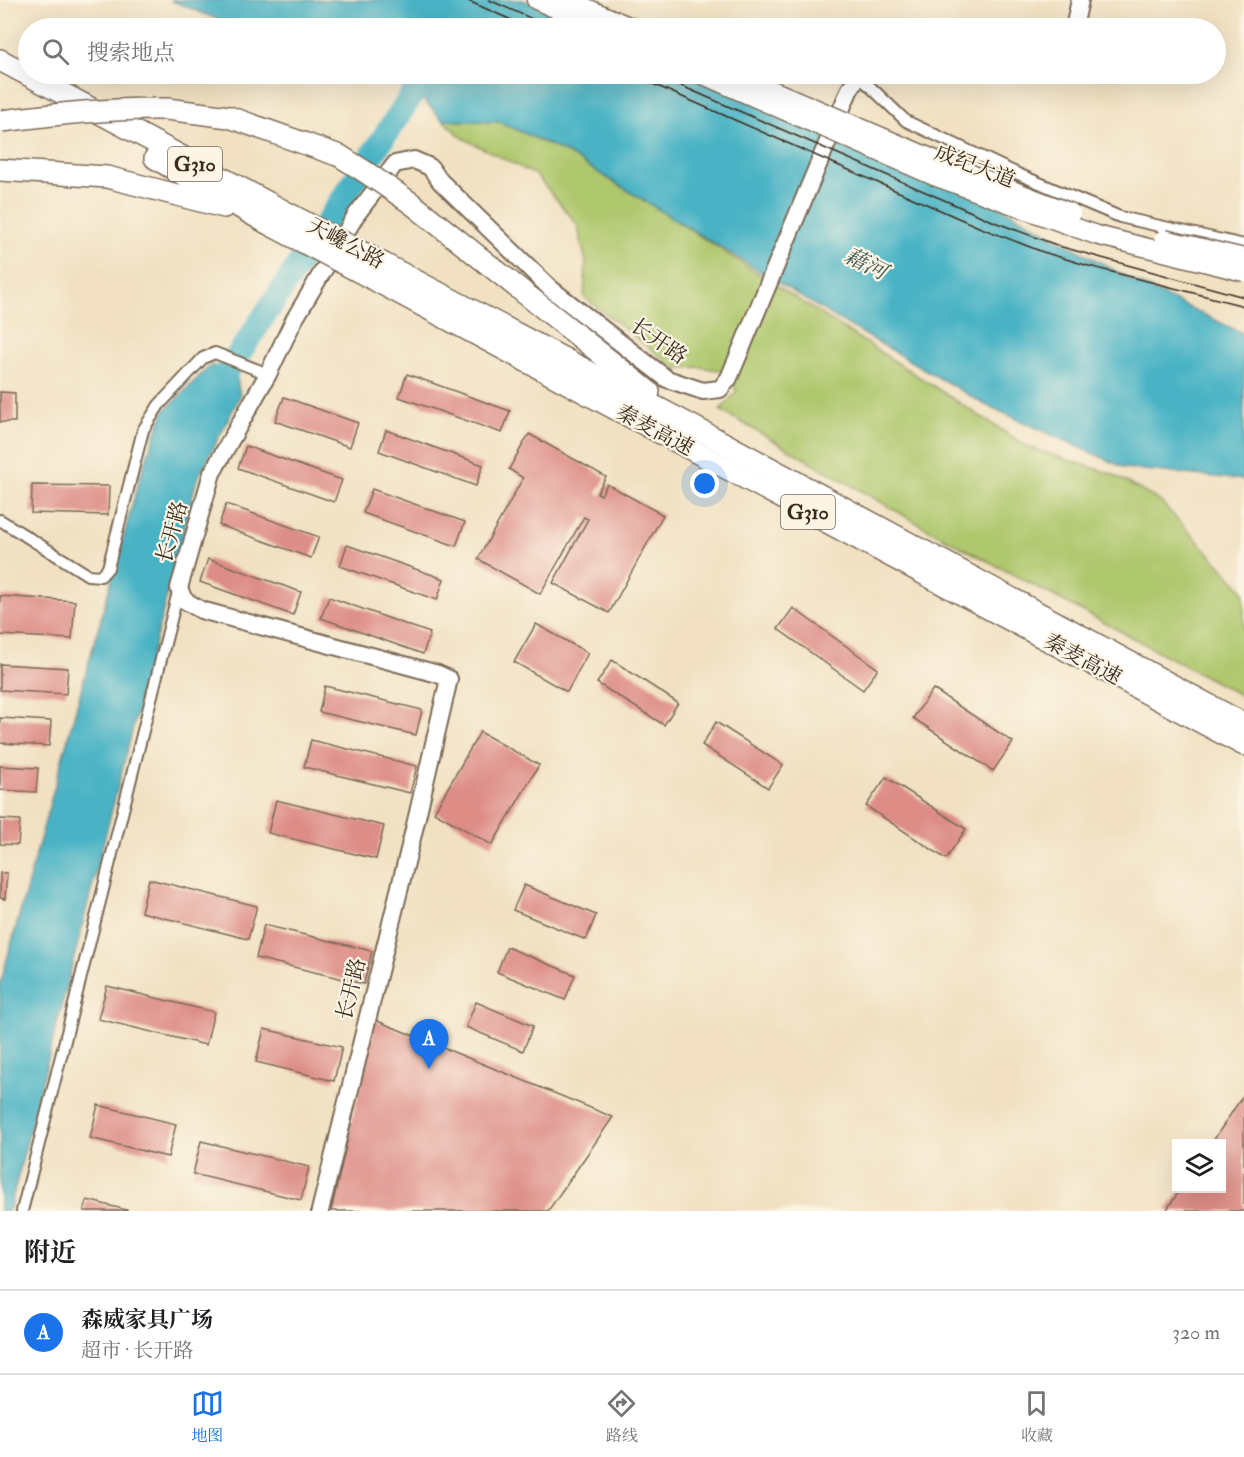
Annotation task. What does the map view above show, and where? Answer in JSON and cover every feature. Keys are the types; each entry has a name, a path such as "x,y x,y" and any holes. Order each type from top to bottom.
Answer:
{"highway":[{"name":"天巉公路","path":"0,60 18,70"},
{"name":"G310","path":"0,71 18,81"},
{"name":"G310","path":"24,84 105,128 262,220"},
{"name":"天巉公路","path":"45,84 692,426"},
{"path":"1,121 68,112 129,108 167,109 229,117 340,156 411,203 692,426"},
{"path":"0,170 107,177 209,203 262,220"},
{"name":"秦麦高速","path":"262,220 1244,745"},
{"name":"秦麦高速","path":"692,426 1244,724"}],"main road":[{"path":"536,0 577,18"},
{"path":"568,0 610,18"},
{"name":"成纪大道","path":"724,84 934,176 1085,231 1244,272"},
{"name":"成纪大道","path":"758,84 940,162 1096,223 1244,258"}],"street":[{"path":"1076,18 1080,0"},
{"name":"长开路","path":"320,1211 449,679 427,671 201,610 184,600 179,588 212,474 268,374 294,320 356,214 395,164 414,160 430,167 440,181 551,289 667,379 703,391 720,389 729,378 854,84"},
{"path":"870,84 906,121 1017,174 1120,217 1244,245"},
{"path":"0,520 88,576 101,576 108,568 143,430 159,405 203,358 215,353 268,374"},
{"path":"22,1211 179,588"}],"green space":[{"path":"443,120 500,122 565,152 1028,447 1112,474 1160,501 1244,592 1244,697 935,533 720,410 737,391 723,371 701,367 675,368 584,297 586,262 577,224 536,175 464,139"}],"water":[{"path":"170,0 523,0 567,18 214,18"},
{"name":"藉河","path":"408,84 722,84 999,206 1132,280 1244,334 1244,480 1125,468 984,404 828,313 565,152 500,122 443,120"},
{"path":"211,365 236,373 240,396 196,482 9,1211 0,1211 0,985 141,473 164,411"}],"building":[{"path":"407,374 510,411 502,433 399,397"},
{"path":"0,392 15,393 15,422 0,422"},
{"path":"284,397 358,423 350,447 275,421"},
{"path":"386,430 483,465 476,486 379,451"},
{"path":"529,434 606,477 597,493 601,495 607,484 663,515 609,613 553,583 588,519 584,517 540,594 478,559 523,478 509,469"},
{"path":"246,446 342,480 334,502 238,468"},
{"path":"32,485 109,486 108,515 31,513"},
{"path":"372,489 465,522 456,546 363,513"},
{"path":"226,504 319,537 311,558 219,525"},
{"path":"347,545 444,579 437,600 340,566"},
{"path":"208,559 301,592 293,615 200,582"},
{"path":"0,596 75,601 72,639 0,635"},
{"path":"329,597 430,633 423,654 321,618"},
{"path":"793,608 878,669 863,690 778,629"},
{"path":"536,624 588,653 567,692 514,662"},
{"path":"612,660 678,703 664,725 597,683"},
{"path":"0,664 68,668 66,694 0,690"},
{"path":"325,686 422,710 416,735 319,712"},
{"path":"933,689 1013,742 993,771 913,718"},
{"path":"0,718 51,721 49,746 0,743"},
{"path":"716,722 783,765 768,788 702,745"},
{"path":"480,732 539,765 492,845 434,812"},
{"path":"311,740 417,766 410,793 304,767"},
{"path":"0,766 38,768 36,792 0,790"},
{"path":"886,777 966,829 946,859 866,806"},
{"path":"276,800 384,826 376,859 268,833"},
{"path":"0,819 20,820 18,845 0,844"},
{"path":"0,873 7,873 5,899 0,898"},
{"path":"149,879 257,906 248,939 141,912"},
{"path":"524,885 596,915 586,940 513,910"},
{"path":"264,925 372,951 364,984 256,958"},
{"path":"507,947 575,975 565,1000 497,972"},
{"path":"107,986 214,1012 206,1045 98,1019"},
{"path":"476,1002 533,1026 523,1051 466,1027"},
{"path":"375,1020 613,1117 548,1211 331,1211"},
{"path":"264,1029 342,1047 334,1081 256,1062"},
{"path":"1244,1094 1244,1211 1166,1211 1178,1193 1226,1193 1226,1139 1214,1139"},
{"path":"98,1105 176,1124 168,1157 90,1138"},
{"path":"201,1141 309,1167 301,1200 193,1174"},
{"path":"87,1200 127,1210 127,1211 84,1211"}],"waterway":[{"path":"210,397 419,84"}],"tram line":[{"path":"466,0 507,18"},
{"path":"489,0 530,18"},
{"path":"653,84 981,228 1043,252 1244,306"},
{"path":"677,84 997,223 1062,247 1244,297"}],"place":[{"name":"森威家具广场","path":"429,1069"}]}
